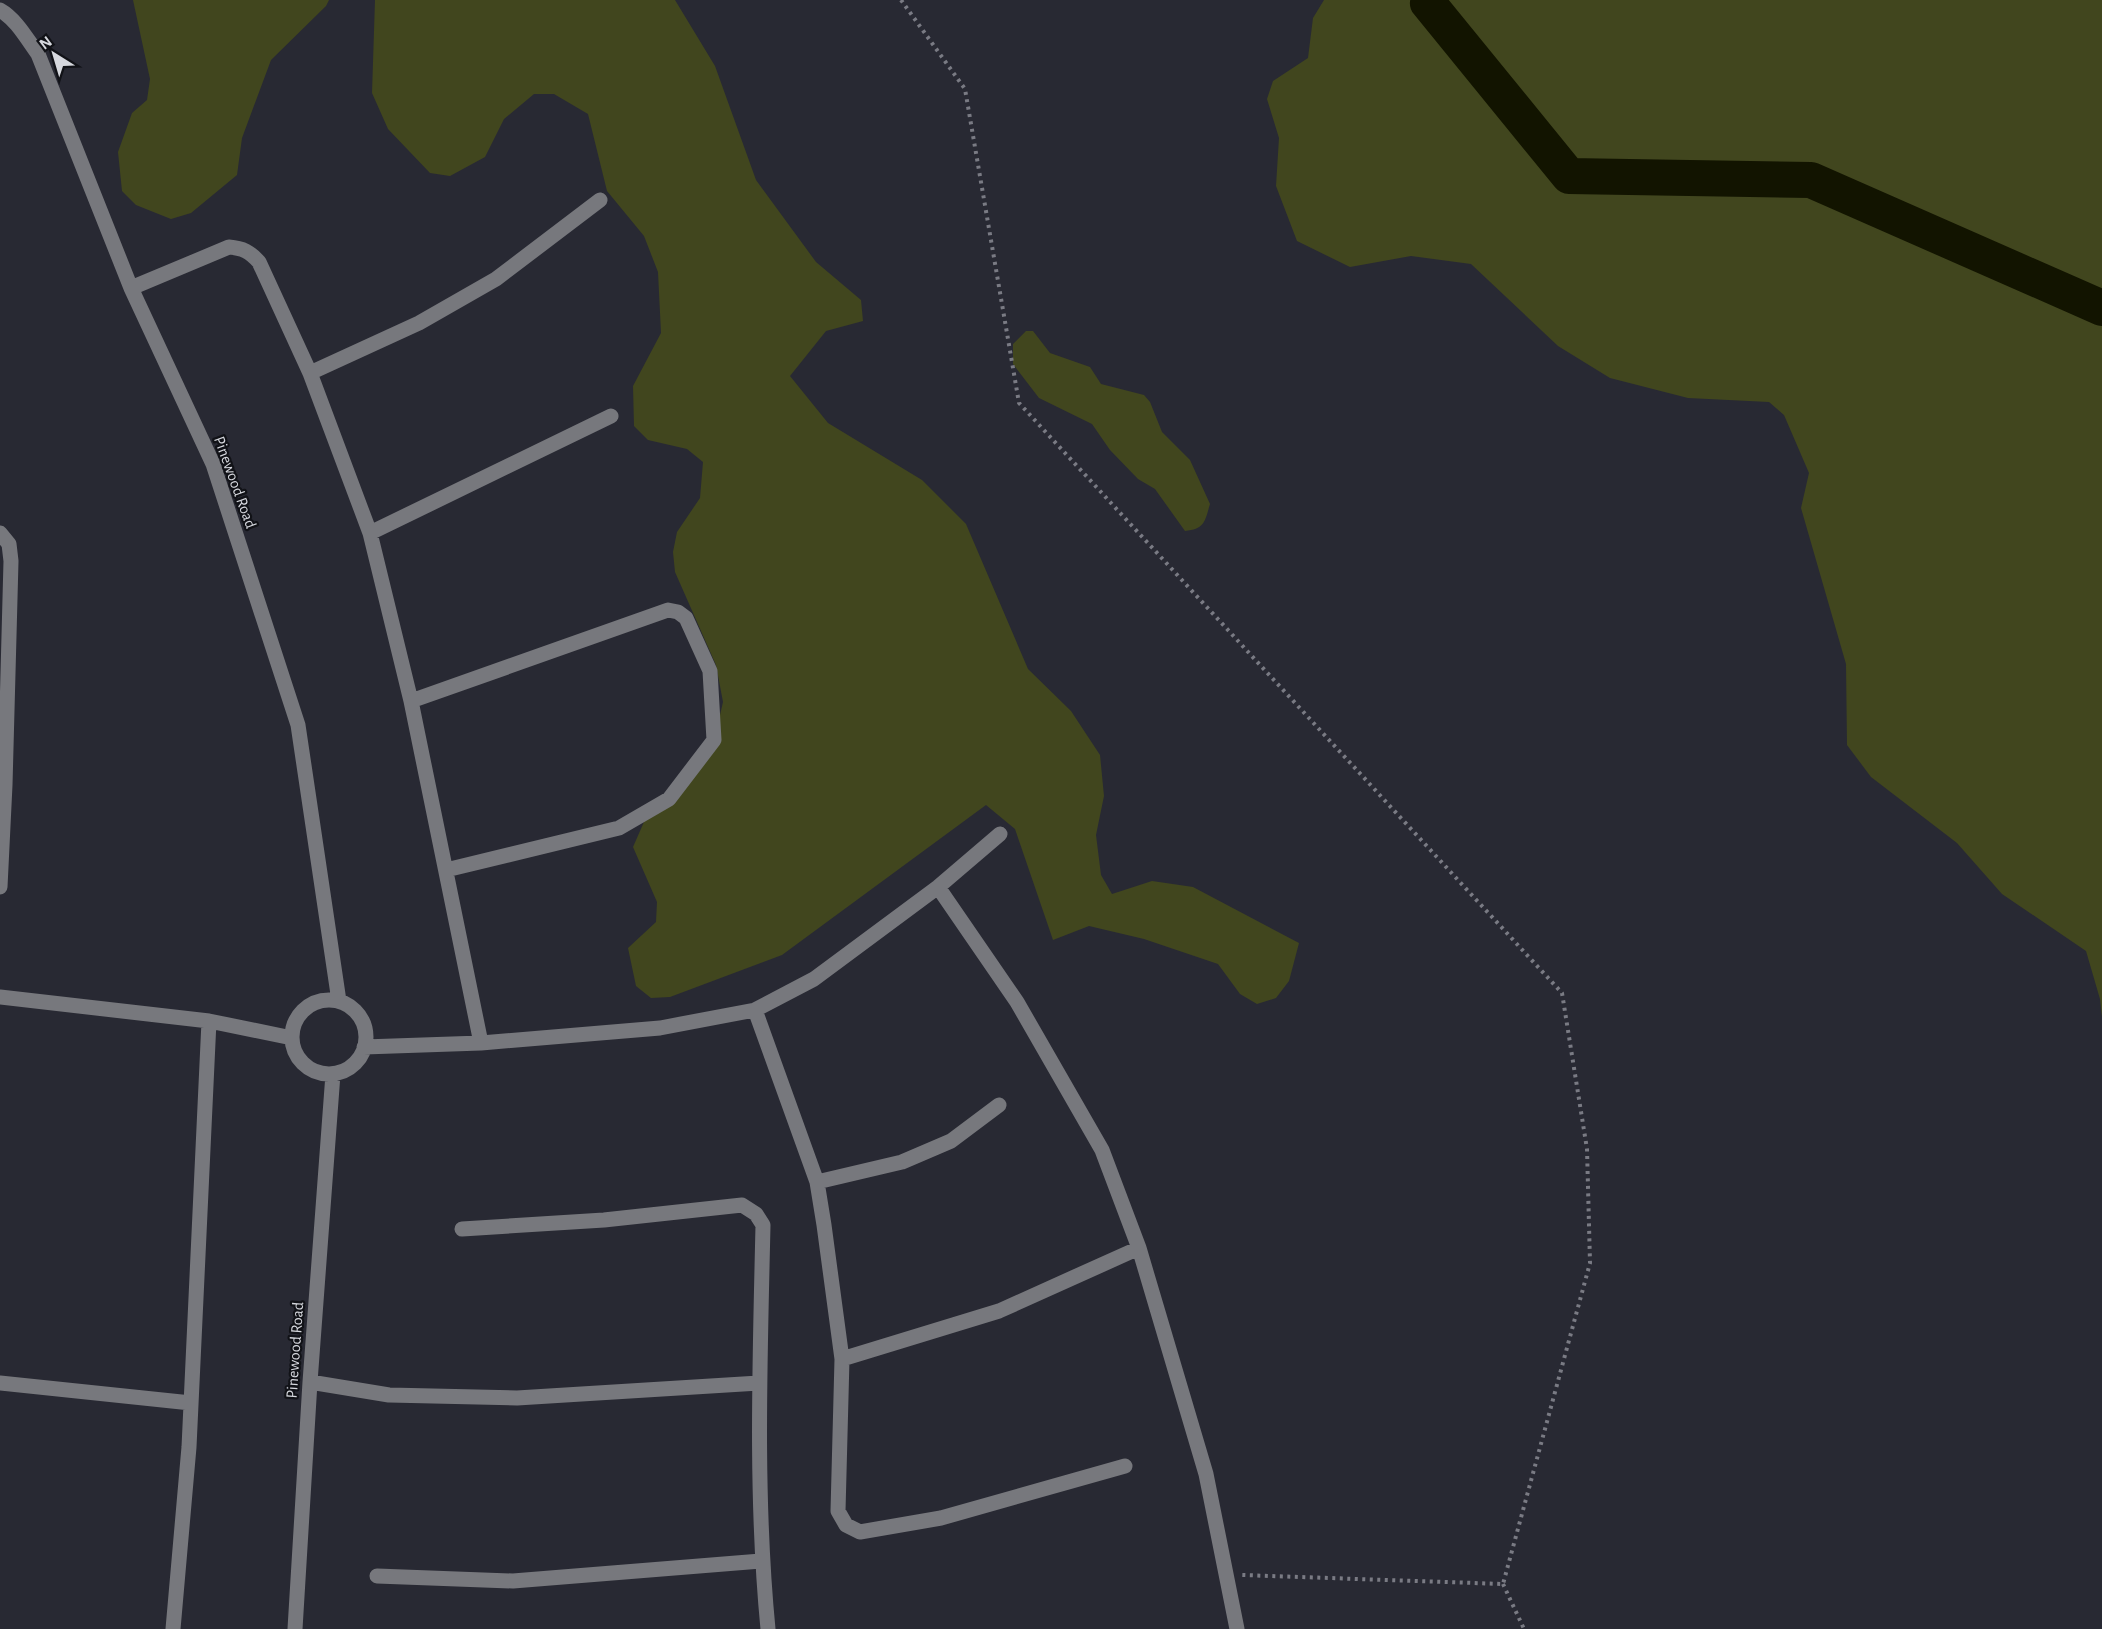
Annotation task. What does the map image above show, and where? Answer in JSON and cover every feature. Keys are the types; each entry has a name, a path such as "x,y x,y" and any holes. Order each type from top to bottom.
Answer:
{"street":[{"name":"Pinewood Road","path":"0,10 25,36 38,54 131,288 213,464 298,725 339,1001"},
{"path":"310,373 419,323 496,279 600,200"},
{"path":"131,288 230,247 242,248 259,262 310,373 370,533 411,701 481,1043"},
{"path":"370,533 611,416"},
{"path":"0,532 9,544 11,561 0,886"},
{"path":"411,701 668,610 678,612 686,618 711,671 714,740 669,798 619,828 446,870"},
{"path":"364,1047 481,1043 660,1028 755,1010 814,979 938,887 1000,834"},
{"path":"938,887 1017,1002 1102,1150 1139,1248 1206,1474 1237,1629"},
{"path":"0,997 209,1021 292,1038"},
{"path":"327,1000 339,1001 358,1014 364,1024 366,1035 360,1057 344,1071 333,1074 321,1073 305,1064 294,1050 292,1038 298,1016 316,1002 327,1000"},
{"path":"755,1010 817,1182 842,1359 838,1511 846,1525 860,1532 941,1518 1125,1466"},
{"path":"173,1629 191,1403 209,1021"},
{"name":"Pinewood Road","path":"295,1629 310,1382 333,1074"},
{"path":"817,1182 902,1161 951,1141 999,1105"},
{"path":"462,1229 604,1220 742,1205 756,1214 763,1225 759,1383 761,1561 768,1629"},
{"path":"842,1359 999,1311 1139,1248"},
{"path":"310,1382 389,1395 517,1398 759,1383"},
{"path":"0,1383 191,1403"},
{"path":"377,1576 513,1581 761,1561"}],"path":[{"path":"901,0 965,89 1019,403 1562,993 1587,1149 1590,1263 1503,1584 1524,1629"},
{"path":"1226,1574 1503,1584"}],"green space":[{"path":"133,0 329,0 326,6 271,60 242,138 237,175 191,213 171,219 136,205 122,191 118,152 132,113 147,100 150,79"},
{"path":"375,0 675,0 715,66 756,180 816,262 861,300 863,321 826,331 790,376 828,423 922,480 966,524 1028,669 1071,711 1100,755 1104,796 1096,835 1101,875 1112,894 1152,881 1193,887 1299,943 1289,981 1276,998 1257,1004 1240,994 1218,964 1144,939 1089,926 1053,940 1015,829 986,805 782,955 670,997 651,998 636,986 628,948 656,922 657,902 633,847 647,815 714,741 723,702 716,665 675,572 673,552 677,532 700,498 703,462 687,449 648,440 634,426 633,386 661,333 658,272 644,236 607,191 588,114 554,94 534,94 504,119 485,157 450,176 430,173 388,129 372,93"},
{"path":"1324,0 2102,0 2102,1017 2100,999 2086,951 2002,894 1957,843 1871,777 1847,745 1846,664 1801,508 1809,473 1784,415 1769,402 1688,398 1610,378 1558,346 1471,264 1411,256 1350,267 1297,241 1276,186 1279,138 1267,99 1273,81 1308,58 1313,18"},
{"path":"1026,331 1033,331 1050,353 1090,367 1101,384 1144,395 1150,402 1162,432 1190,460 1210,504 1200,526 1185,531 1155,489 1138,479 1110,450 1092,424 1039,398 1013,364 1013,344"}],"waterway":[{"path":"1429,0 1428,3 1569,176 1811,180 2102,308"}]}
